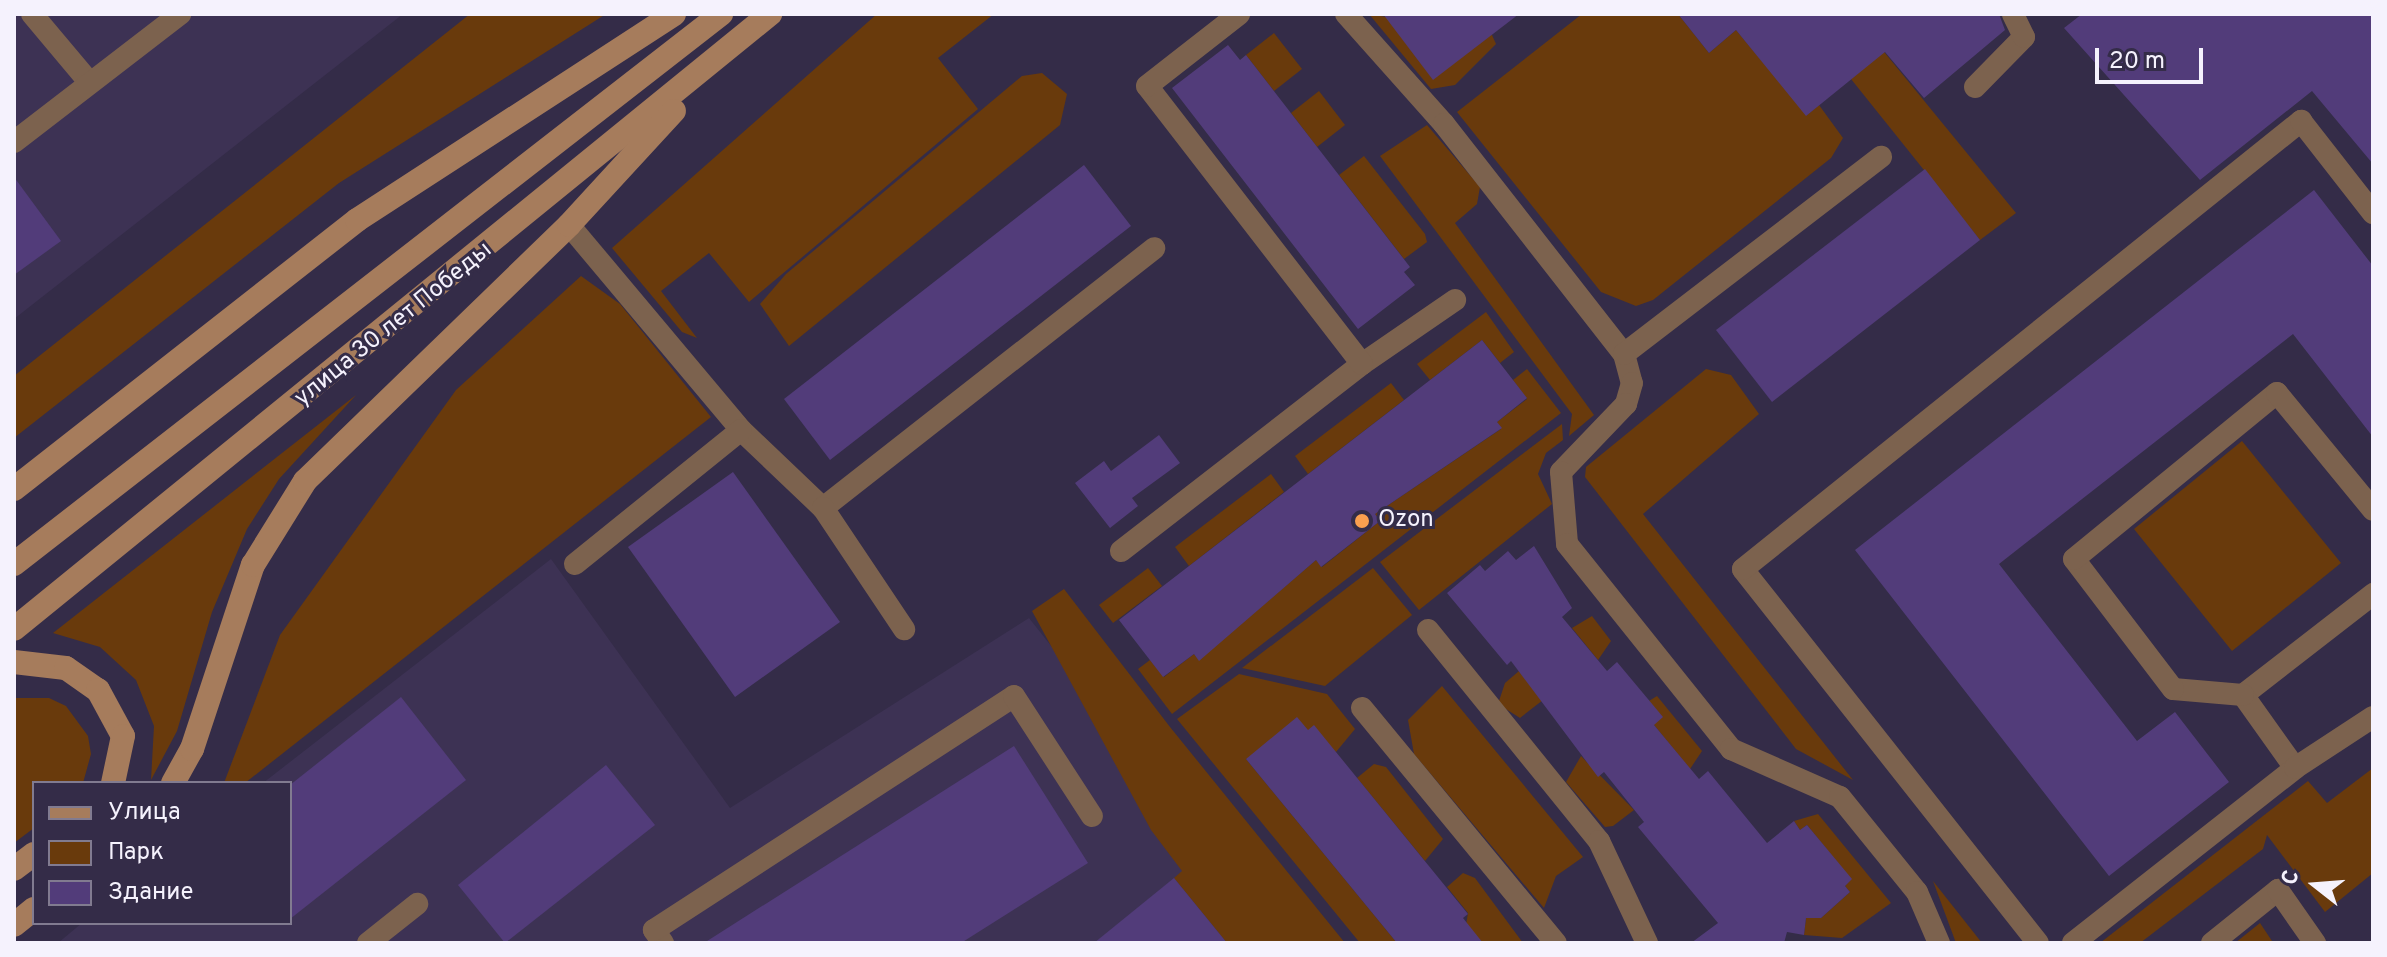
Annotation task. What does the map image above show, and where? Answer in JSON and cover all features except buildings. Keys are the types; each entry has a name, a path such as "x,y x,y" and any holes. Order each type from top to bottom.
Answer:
{"street":[{"path":"14,489 357,220 674,14"},
{"name":"улица 30 лет Победы","path":"14,564 721,14"},
{"name":"улица 30 лет Победы","path":"14,629 736,45 770,14"},
{"path":"174,781 192,749 253,565 305,481 569,225 736,45"},
{"path":"14,662 66,668 109,703 123,736 113,781"},
{"path":"14,869 32,856"},
{"path":"14,925 32,911"}],"lane":[{"path":"32,14 90,83"},
{"path":"14,142 180,14"},
{"path":"1239,14 1147,86 1362,364"},
{"path":"1346,14 1444,124 1624,354 1632,383 1626,404 1561,472 1567,544 1731,749 1840,797 1917,892 1939,943"},
{"path":"1975,87 2024,37 2013,14"},
{"path":"2038,943 1743,569 2301,121 2373,213"},
{"path":"1624,354 1881,157"},
{"path":"569,225 741,430 823,508 904,629"},
{"path":"823,508 1154,248"},
{"path":"1121,551 1362,364 1455,300"},
{"path":"2373,510 2277,393 2074,559 2173,689 2243,695 2373,594"},
{"path":"575,564 741,430"},
{"path":"1428,630 1599,841 1647,943"},
{"path":"2243,695 2295,768"},
{"path":"663,943 654,930 1014,696 1092,816"},
{"path":"1362,708 1556,943"},
{"path":"2073,943 2295,768 2373,717"},
{"path":"2212,943 2278,890 2315,943"},
{"path":"368,943 417,904"}],"shaded area":[{"path":"14,14 403,14 14,319"},
{"path":"551,559 730,808 1029,618 1286,943 58,943 80,925 292,925 292,781 266,781"}],"green space":[{"path":"470,14 606,14 339,183 14,438 14,376"},
{"path":"877,14 994,14 938,58 978,109 749,302 709,253 661,291 697,338 682,332 612,248"},
{"path":"1369,14 1492,35 1496,44 1455,85 1431,89"},
{"path":"1582,14 1678,14 1709,53 1736,30 1807,115 1819,105 1843,138 1831,158 1653,300 1636,306 1601,292 1457,112"},
{"path":"1853,14 2016,213 1980,240 1851,79 1862,70"},
{"path":"1274,33 1302,69 1274,91 1246,55"},
{"path":"1042,73 1067,94 1060,125 789,346 760,304 786,274 1022,76"},
{"path":"1319,91 1345,125 1317,147 1291,113"},
{"path":"1427,125 1480,187 1477,204 1455,223 1594,415 1569,436 1572,414 1380,156"},
{"path":"1364,156 1425,234 1427,242 1404,259 1339,175"},
{"path":"581,276 620,304 711,417 248,781 225,781 280,635 456,390"},
{"path":"1486,312 1514,352 1500,363 1482,340 1430,380 1417,364"},
{"path":"1527,369 1561,413 1172,714 1138,669 1150,660 1164,677 1194,654 1199,660 1316,560 1322,567 1380,521 1375,514 1501,429 1497,422 1527,399 1513,380"},
{"path":"1706,369 1731,375 1759,414 1643,514 1853,780 1796,749 1585,477 1586,467"},
{"path":"1391,383 1404,400 1308,474 1295,456"},
{"path":"356,395 279,479 247,529 212,612 177,731 151,780 154,726 136,680 100,647 53,633"},
{"path":"1562,424 1563,440 1546,453 1538,474 1552,504 1419,610 1380,562"},
{"path":"2242,441 2341,563 2232,651 2134,529"},
{"path":"1271,474 1284,492 1189,566 1175,547"},
{"path":"1148,568 1162,586 1113,623 1099,605"},
{"path":"1373,568 1412,615 1325,686 1242,668"},
{"path":"1064,589 1170,727 1345,943 1227,943 1174,878 1182,871 1151,830 1032,611"},
{"path":"1592,616 1611,641 1598,660 1572,628"},
{"path":"1519,671 1543,700 1520,718 1498,704 1505,683"},
{"path":"1239,674 1327,694 1355,729 1336,752 1308,730 1246,759 1397,943 1360,943 1177,719"},
{"path":"1442,686 1583,857 1556,876 1544,908 1414,754 1408,720"},
{"path":"1657,696 1702,751 1690,769 1654,725 1649,701"},
{"path":"14,698 49,698 66,706 88,736 91,754 84,781 32,781 32,830 14,843"},
{"path":"1581,756 1634,810 1613,826 1605,827 1566,782"},
{"path":"1374,764 1386,767 1443,839 1425,861 1357,778"},
{"path":"2373,768 2373,873 2325,912 2267,835 2263,849 2140,943 2100,943 2308,781 2327,803"},
{"path":"1818,814 1891,903 1842,938 1804,935 1806,918 1821,918 1850,892 1845,886 1851,879 1807,825 1800,830 1794,821"},
{"path":"1463,873 1475,878 1523,943 1463,943 1468,913 1447,887"},
{"path":"1933,881 1982,943 1956,943"},
{"path":"2260,923 2272,941 2235,943"}],"place":[{"name":"Ozon","path":"1362,521"}]}
